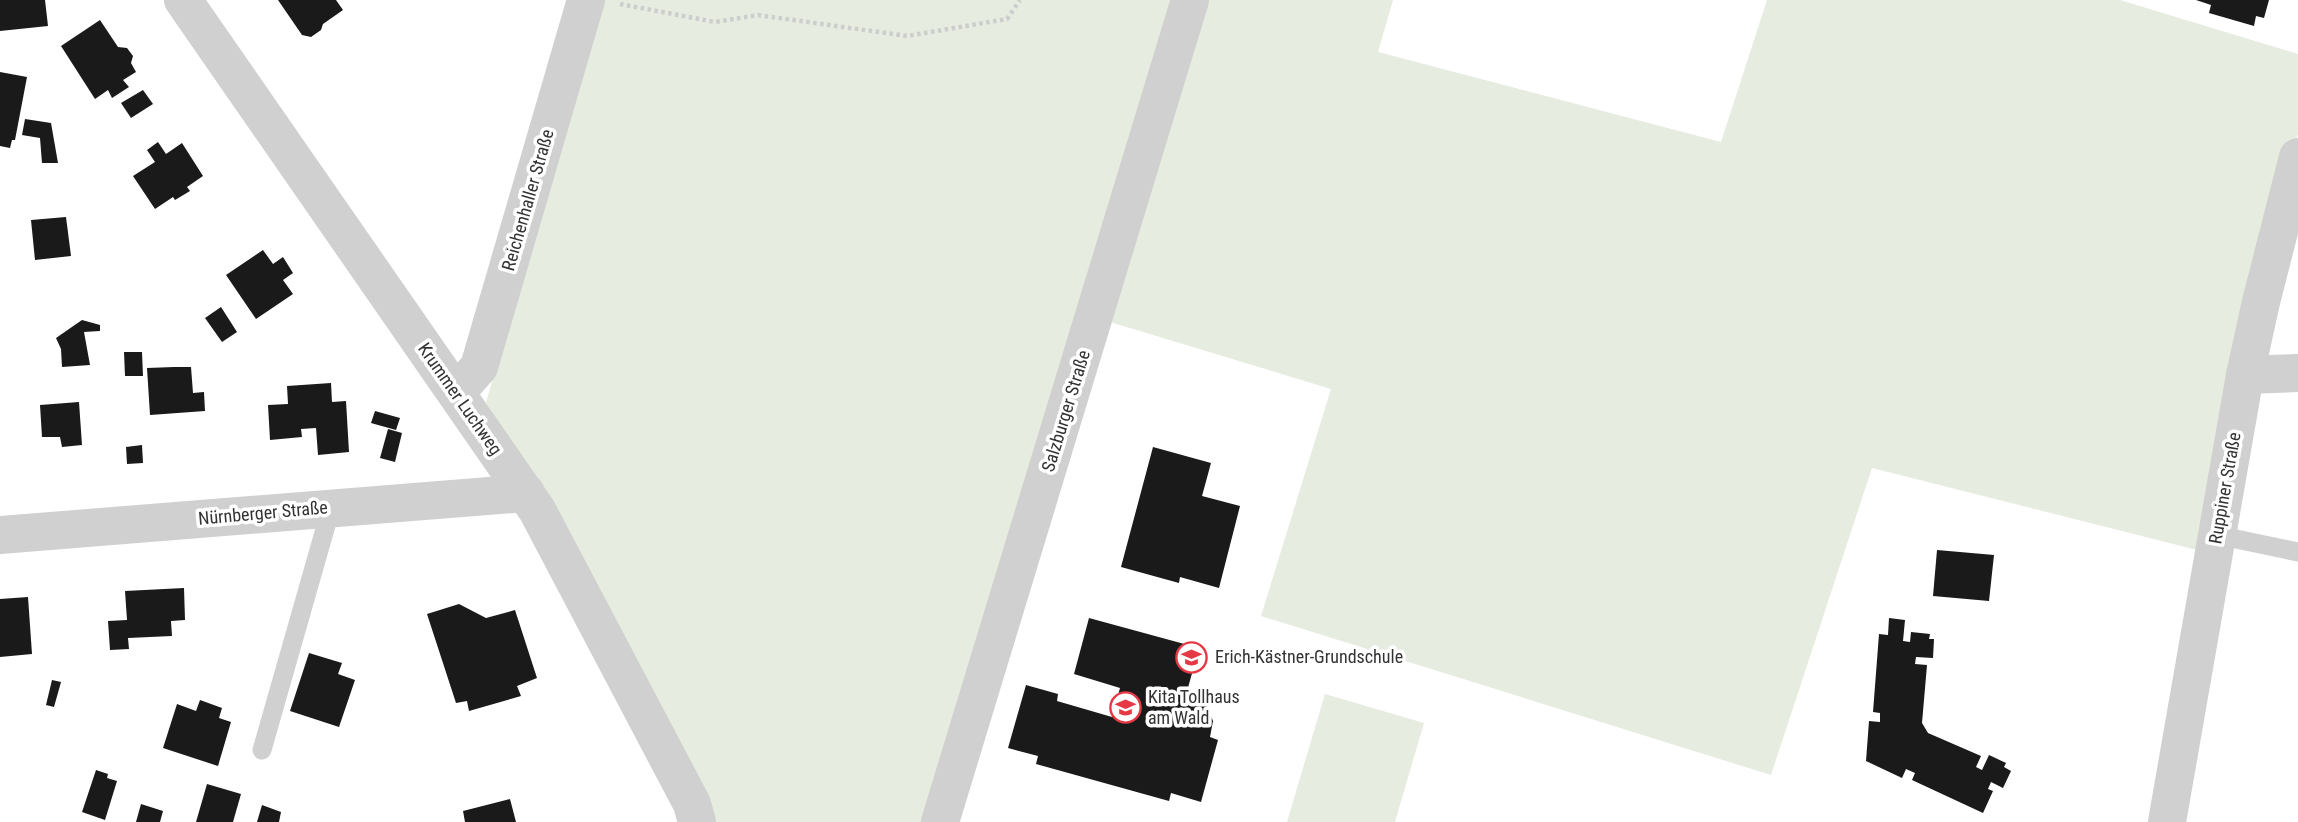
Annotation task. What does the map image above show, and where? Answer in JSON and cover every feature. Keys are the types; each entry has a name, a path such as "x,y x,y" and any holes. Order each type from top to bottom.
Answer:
{"street":[{"name":"Krummer Luchweg","path":"183,0 537,510 692,804 697,822"},
{"name":"Salzburger Straße","path":"940,822 1190,0"},
{"name":"Reichenhaller Straße","path":"456,393 479,367 600,1"},
{"name":"Ruppiner Straße","path":"2167,822 2245,375 2260,302 2298,157"},
{"path":"2245,375 2298,373"},
{"name":"Nürnberger Straße","path":"0,535 526,493"}],"lane":[{"path":"262,750 331,508"},
{"path":"2217,535 2298,552"}],"path":[{"path":"600,1 715,22 758,15 907,36 1007,19 1020,0"}],"shaded area":[{"path":"603,0 1393,0 1378,52 1721,142 1767,0 2120,0 2298,54 2298,133 2235,380 2205,552 1872,468 1771,775 1261,616 1331,389 1087,315 931,822 712,822 705,794 486,402"},
{"path":"1325,694 1424,723 1395,822 1287,822"}],"building":[{"path":"0,0 45,0 48,26 0,31"},
{"path":"278,0 336,0 343,10 323,24 321,30 311,37 302,35"},
{"path":"2196,0 2269,0 2264,18 2256,16 2254,26 2209,13 2211,5"},
{"path":"100,20 118,47 127,48 133,56 131,63 136,72 123,80 129,87 112,98 108,90 95,99 61,46"},
{"path":"0,72 27,77 15,140 12,140 10,148 0,146"},
{"path":"143,90 153,104 131,118 121,103"},
{"path":"25,119 51,123 58,163 42,163 40,138 22,135"},
{"path":"158,142 166,154 182,143 203,176 187,187 190,191 175,200 173,197 155,209 133,176 155,162 147,150"},
{"path":"66,217 71,256 35,260 31,220"},
{"path":"263,250 273,264 283,257 293,273 283,280 293,294 256,319 226,275"},
{"path":"221,307 237,332 222,342 205,318"},
{"path":"82,320 100,325 100,331 84,332 90,365 62,367 61,349 56,338"},
{"path":"124,352 142,352 143,376 125,376"},
{"path":"191,367 193,393 204,392 205,411 150,415 147,368"},
{"path":"331,383 332,402 346,401 349,452 318,455 316,428 301,429 302,437 270,440 268,405 288,404 287,386"},
{"path":"79,402 82,445 62,447 60,437 42,437 40,405"},
{"path":"375,411 400,418 396,430 371,423"},
{"path":"388,429 402,433 395,462 380,458"},
{"path":"142,445 143,463 127,464 126,447"},
{"path":"1153,447 1211,463 1202,496 1240,506 1219,588 1180,577 1179,583 1121,567"},
{"path":"1937,550 1994,555 1989,601 1933,596"},
{"path":"184,588 185,620 171,621 172,636 128,638 129,649 110,650 108,621 127,620 125,591"},
{"path":"28,597 32,654 0,657 0,599"},
{"path":"459,604 486,618 515,610 537,678 517,686 521,696 469,711 467,701 456,703 427,614"},
{"path":"1089,618 1199,648 1186,695 1207,706 1213,721 1210,737 1218,740 1201,802 1171,793 1169,801 1036,764 1038,756 1008,748 1026,685 1058,694 1057,701 1112,717 1120,688 1074,674"},
{"path":"1889,618 1905,620 1903,641 1910,642 1911,632 1930,634 1929,639 1934,639 1933,658 1916,657 1915,664 1927,665 1922,723 1928,733 1981,756 1976,767 1982,770 1989,755 2006,763 2004,767 2011,771 2003,788 1991,782 1988,789 1993,791 1983,813 1912,780 1915,773 1906,769 1902,778 1866,761 1869,721 1880,722 1880,713 1873,712 1879,634 1888,635"},
{"path":"309,653 342,663 338,674 355,680 339,727 290,711"},
{"path":"52,680 61,682 54,707 46,705"},
{"path":"200,700 222,708 219,718 231,722 218,766 163,748 177,704 196,711"},
{"path":"96,770 117,781 105,820 82,812"},
{"path":"207,784 241,794 233,822 196,822"},
{"path":"510,799 516,822 465,822 463,811"},
{"path":"141,804 163,811 160,822 136,822"},
{"path":"262,805 281,812 279,822 257,822"}],"place":[{"name":"Erich-Kästner-Grundschule","path":"1192,657"},
{"name":"Kita Tollhaus am Wald","path":"1125,707"}]}
